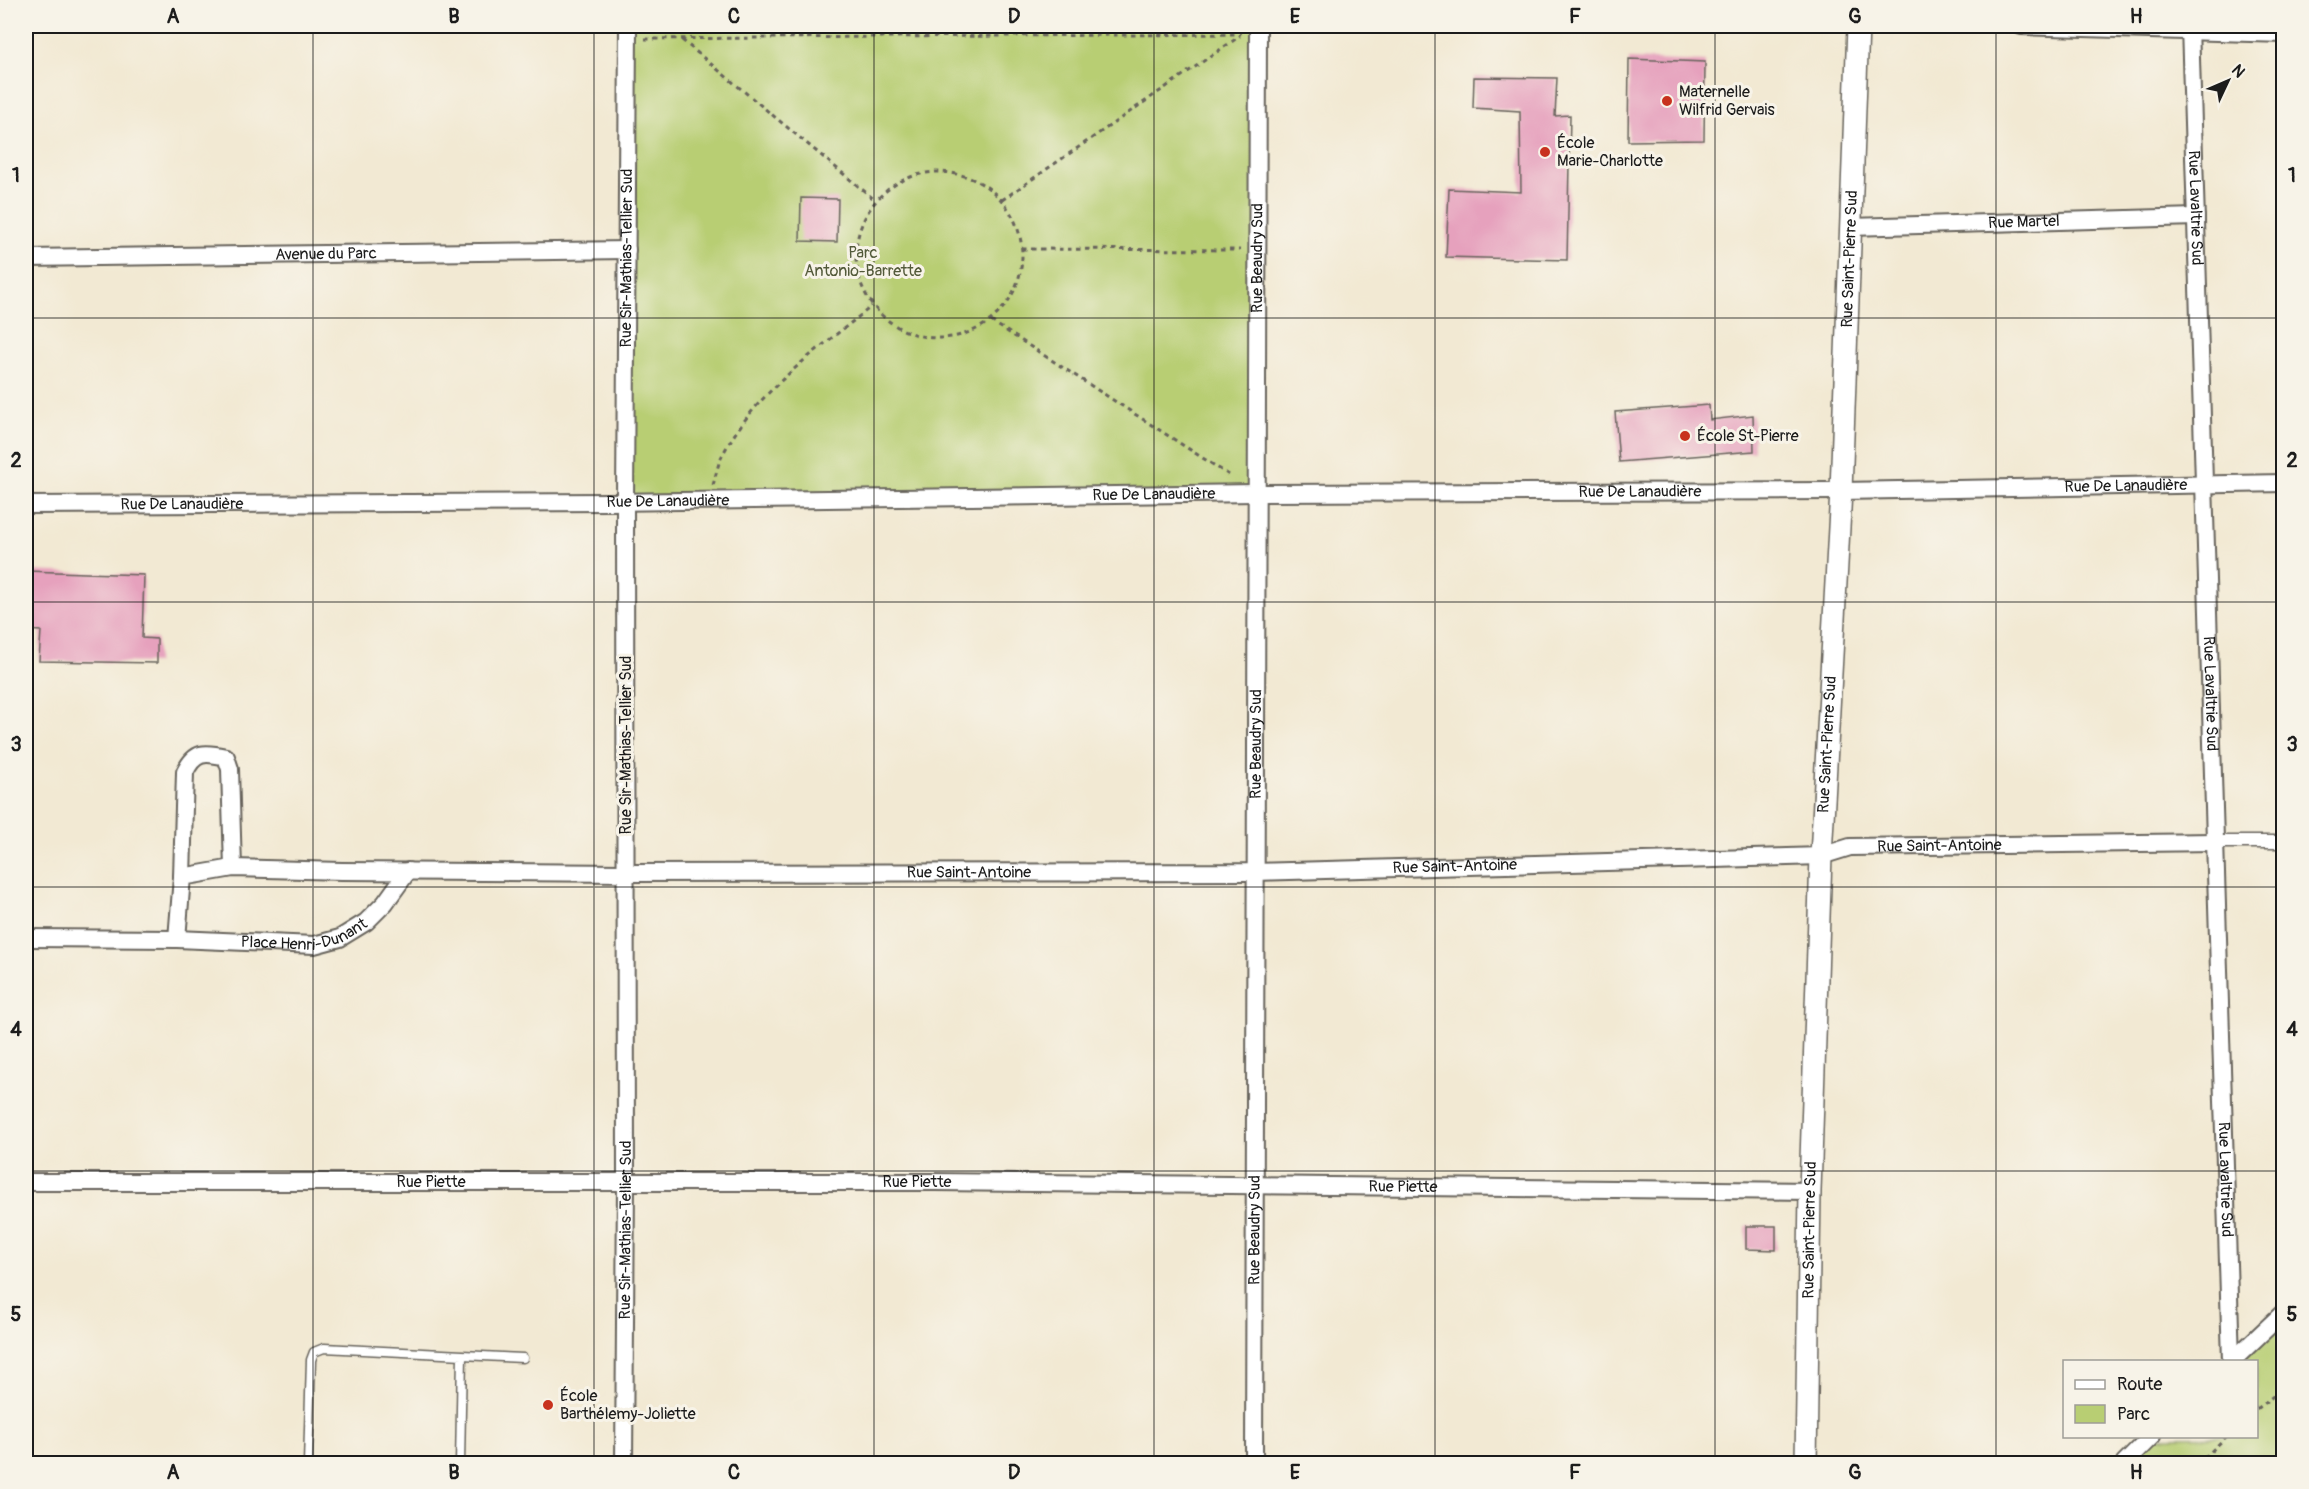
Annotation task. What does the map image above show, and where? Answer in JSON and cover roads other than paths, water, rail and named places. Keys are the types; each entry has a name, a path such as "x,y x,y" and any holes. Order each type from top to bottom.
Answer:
{"street":[{"name":"Rue Beaudry Sud","path":"1254,1464 1258,26"},
{"name":"Rue Saint-Pierre Sud","path":"1806,1464 1810,1191 1821,856 1841,491 1858,26"},
{"path":"2021,26 2190,28 2283,34"},
{"name":"Rue Lavaltrie Sud","path":"2190,28 2231,1360"},
{"name":"Rue Sir-Mathias-Tellier Sud","path":"624,1464 628,32"},
{"name":"Rue Martel","path":"1851,227 2196,217"},
{"name":"Avenue du Parc","path":"26,258 627,250"},
{"name":"Rue De Lanaudière","path":"26,505 626,502 1256,493 1841,491 2283,483"},
{"path":"177,939 182,877 185,772 196,756 210,753 226,757 230,769 233,868"},
{"name":"Rue Saint-Antoine","path":"626,873 1255,872 1821,856 1850,847 2283,842"},
{"path":"182,877 233,868 626,873"},
{"name":"Place Henri-Dunant","path":"26,938 177,939 314,945 340,938 366,922 385,903 408,871"},
{"name":"Rue Piette","path":"26,1182 936,1182 1810,1191"},
{"path":"2232,1360 2283,1312"},
{"path":"2124,1464 2151,1438"}],"lane":[{"path":"308,1464 311,1360 314,1352 324,1348 523,1358"},
{"path":"460,1464 462,1355"}],"place":[{"name":"Maternelle Wilfrid Gervais","path":"1667,101"},
{"name":"École Marie-Charlotte","path":"1545,152"},
{"name":"École St-Pierre","path":"1685,436"},
{"name":"École Barthélemy-Joliette","path":"548,1405"}],"park label":[{"name":"Parc Antonio-Barrette","path":"863,262"}]}
